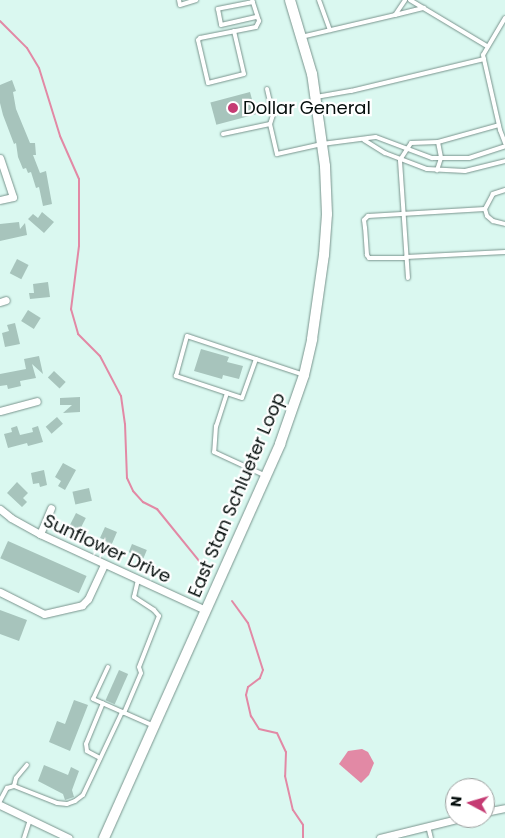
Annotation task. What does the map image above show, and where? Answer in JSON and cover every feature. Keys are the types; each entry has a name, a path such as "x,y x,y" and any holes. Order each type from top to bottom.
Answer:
{"main road":[{"name":"East Stan Schlueter Loop","path":"104,838 266,476 294,407 312,339 324,255 327,214 322,144 316,97 290,0"}],"street":[{"path":"0,158 13,197 0,200"},
{"path":"0,411 37,401"},
{"path":"40,534 51,508"},
{"name":"Sunflower Drive","path":"0,509 11,518 40,534 205,610"},
{"path":"0,592 44,614 82,605 88,599 104,564"},
{"path":"0,805 70,838"},
{"path":"380,838 445,822"}],"lane":[{"path":"179,0 180,5 196,0"},
{"path":"319,0 330,30"},
{"path":"395,15 405,0"},
{"path":"410,0 488,46"},
{"path":"234,32 244,74 208,83 198,40 200,38 256,27 259,21 252,1 218,9 221,25 257,16"},
{"path":"301,37 425,8"},
{"path":"267,89 274,115 270,124 277,154 322,144 376,137 405,148 441,158 469,158 505,144 483,55 505,18"},
{"path":"316,97 352,91 484,59"},
{"path":"223,134 270,124"},
{"path":"408,278 400,160 405,148 411,142 438,142 499,125"},
{"path":"364,140 400,160 427,169 465,171 505,161"},
{"path":"437,170 441,158 438,142"},
{"path":"505,190 493,194 485,209 487,216 505,224"},
{"path":"485,209 368,216 364,220 367,255 369,258 406,258 505,252"},
{"path":"256,359 242,398 176,376 187,336 256,359 304,375"},
{"path":"227,393 216,426 214,452 266,476"},
{"path":"0,801 7,788 14,786 57,803 67,804 83,795 141,673 139,667 159,616 154,610 134,596 138,580"},
{"path":"108,667 93,699 154,726"},
{"path":"100,758 87,751 86,744 103,703"},
{"path":"14,786 16,778 27,765"},
{"path":"24,838 31,819"},
{"path":"428,826 431,838"}],"shaded area":[{"path":"362,749 368,752 374,763 369,775 361,783 339,764 348,751"}],"building":[{"path":"12,80 16,91 13,92 16,109 30,143 35,143 36,155 33,155 40,173 46,171 52,204 43,206 39,187 36,188 31,172 28,173 26,168 23,169 18,157 16,143 14,144 3,115 0,103 0,85"},
{"name":"Dollar General","path":"250,92 256,114 216,125 210,103"},
{"path":"42,212 54,222 44,233 28,219 33,214 38,218"},
{"path":"19,222 20,229 25,223 27,235 0,241 0,224"},
{"path":"17,259 29,265 21,279 10,273"},
{"path":"48,282 50,297 30,299 29,293 34,293 33,284"},
{"path":"28,310 41,318 34,329 21,321"},
{"path":"15,323 20,344 5,347 2,333 9,331 7,325"},
{"path":"201,349 229,357 227,362 243,366 239,379 223,375 222,379 194,371"},
{"path":"39,356 43,374 32,364 36,378 20,381 21,386 8,389 7,385 0,386 0,374 26,369 24,359"},
{"path":"54,371 66,382 60,388 48,378"},
{"path":"80,397 80,412 63,413 72,405 60,405 60,398"},
{"path":"57,417 63,424 52,434 46,427"},
{"path":"17,426 20,435 33,432 32,428 38,426 43,442 28,446 27,443 8,448 4,434 12,432 11,428"},
{"path":"63,463 76,470 65,490 58,486 61,481 55,477"},
{"path":"44,470 47,485 40,487 39,483 33,484 31,473"},
{"path":"17,482 28,493 23,498 27,502 22,507 7,493"},
{"path":"89,488 92,501 75,504 72,492"},
{"path":"76,513 86,518 78,533 68,528"},
{"path":"105,527 117,532 111,546 104,544 105,540 100,538"},
{"path":"8,541 87,576 79,593 0,558"},
{"path":"132,544 147,550 143,558 129,552"},
{"path":"0,610 27,620 19,641 0,634"},
{"path":"119,670 128,674 115,704 106,700"},
{"path":"74,700 88,705 70,751 49,742 57,721 65,724"},
{"path":"44,765 68,775 71,767 79,771 72,790 74,797 65,800 63,794 38,781"}],"waterway":[{"path":"0,21 27,48 39,68 60,136 79,179 79,246 71,309 78,334 100,356 121,396 125,424 127,478 133,491 143,502 157,509 200,562"},
{"path":"232,601 248,623 263,670 260,678 248,687 246,695 251,716 259,729 277,733 286,752 285,776 293,810 303,825 303,838"}],"place":[{"name":"Dollar General","path":"233,108"}]}
